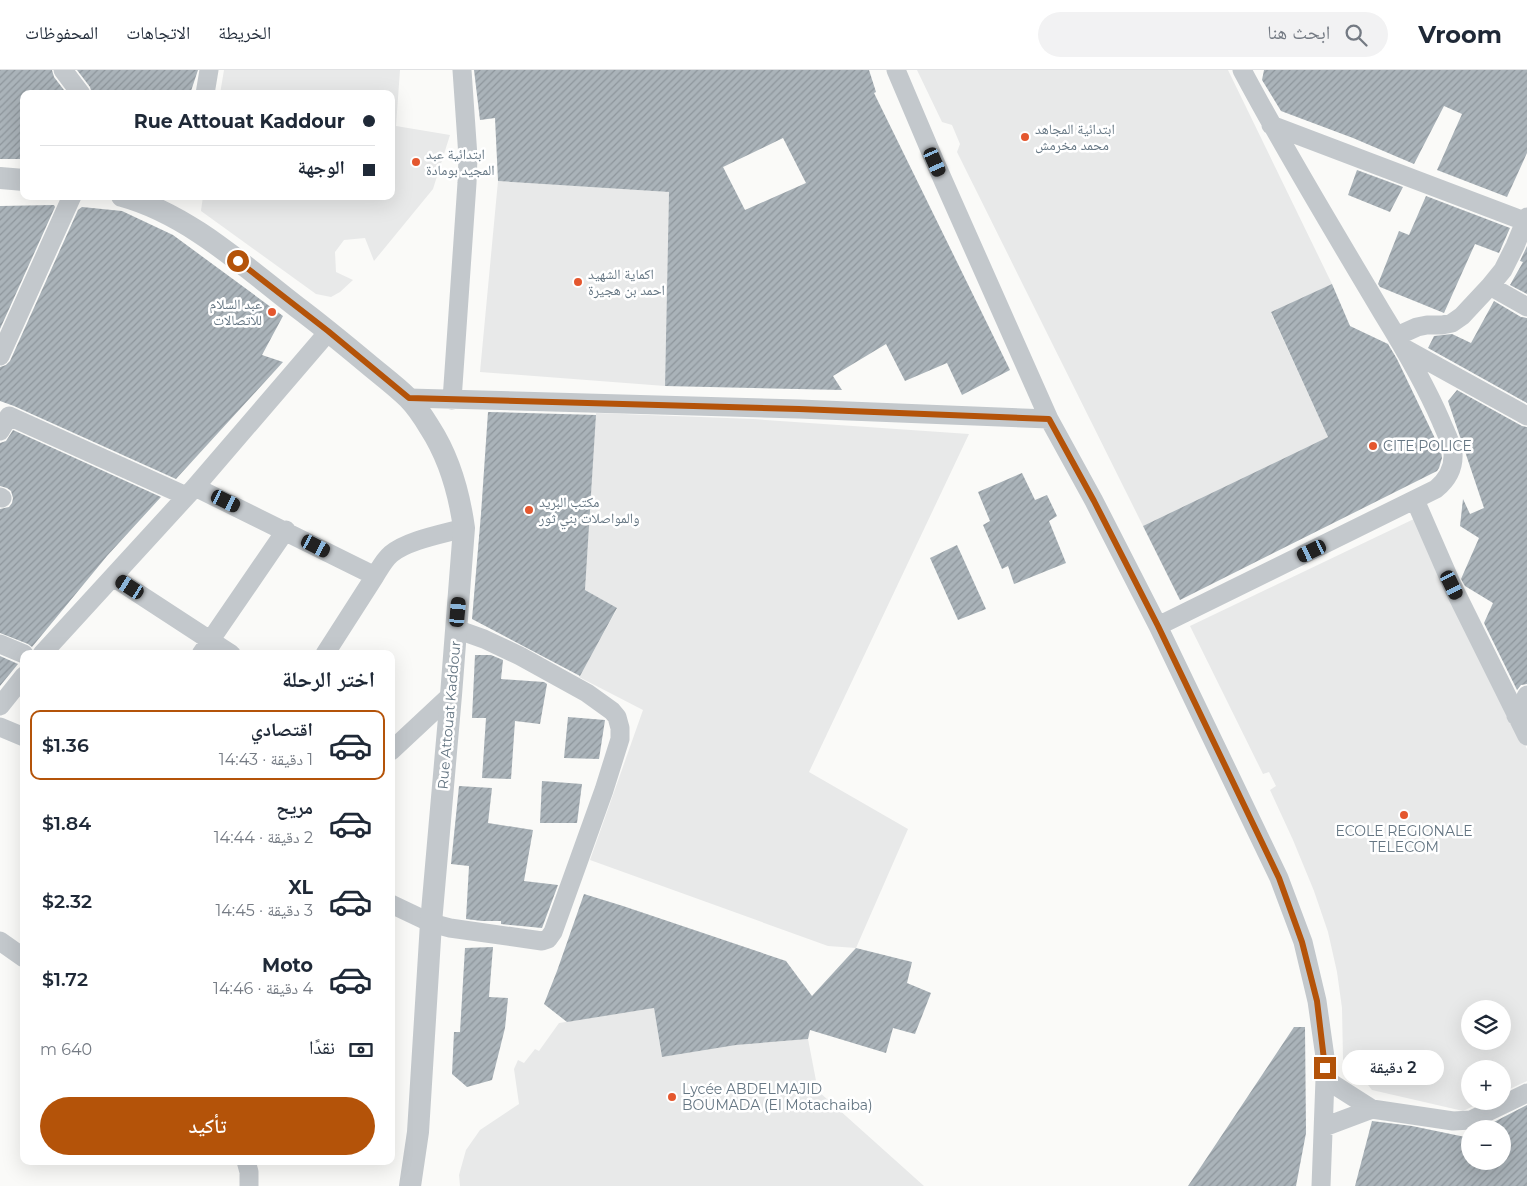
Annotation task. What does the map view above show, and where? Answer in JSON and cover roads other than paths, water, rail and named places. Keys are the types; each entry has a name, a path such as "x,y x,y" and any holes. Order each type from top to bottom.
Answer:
{"street":[{"path":"64,70 78,90"},
{"path":"206,90 209,70"},
{"path":"452,400 468,183 462,70"},
{"path":"896,70 1049,419 1094,501 1158,626 1279,878 1302,942 1317,1001 1325,1057 1321,1186"},
{"path":"1158,626 1436,489 1444,482 1450,472 1453,452 1433,401 1271,124 1242,70"},
{"path":"1271,124 1526,220 1503,270 1462,316 1452,323 1422,326 1400,342"},
{"path":"0,178 20,180"},
{"path":"0,356 70,200"},
{"name":"Rue Attouat Kaddour","path":"136,200 159,202 328,331 409,398 444,452 452,472 460,502 464,528 452,695 431,923 418,1132 410,1186"},
{"path":"1490,286 1527,307"},
{"path":"46,650 191,491 328,331"},
{"path":"1400,342 1527,416"},
{"path":"409,398 799,409 1049,419"},
{"path":"3,419 191,491 286,530 375,576"},
{"path":"1415,500 1452,585 1527,736"},
{"path":"328,650 384,562 392,554 400,548 464,528"},
{"path":"114,577 205,647 286,530"},
{"path":"395,906 431,923 450,928 542,941 548,939 553,932 604,790 620,739 617,717 612,711 587,693 520,656 484,639 456,629"},
{"path":"0,644 20,652"},
{"path":"0,706 20,681"},
{"path":"395,744 452,695"},
{"path":"1516,716 1527,695"},
{"path":"0,727 20,735"},
{"path":"0,941 20,955"},
{"path":"1325,1079 1372,1109 1453,1121 1471,1120 1527,1093"},
{"path":"1324,1126 1372,1109"},
{"path":"418,1132 425,1186"},
{"path":"247,1165 249,1186"}],"place":[{"name":"ابتدائية المجاهد محمد مخرمش","path":"1025,137"},
{"name":"ابتدائية عبد المجيد بومادة","path":"416,162"},
{"name":"اكماية الشهيد احمد بن هجيرة","path":"578,282"},
{"name":"عبد السلام للاتصالات","path":"272,312"},
{"name":"CITE POLICE","path":"1373,446"},
{"name":"مكتب البريد والمواصلات بني ثور","path":"529,510"},
{"name":"ECOLE REGIONALE TELECOM","path":"1404,815"},
{"name":"Lycée ABDELMAJID BOUMADA (El Motachaiba)","path":"672,1097"}]}
